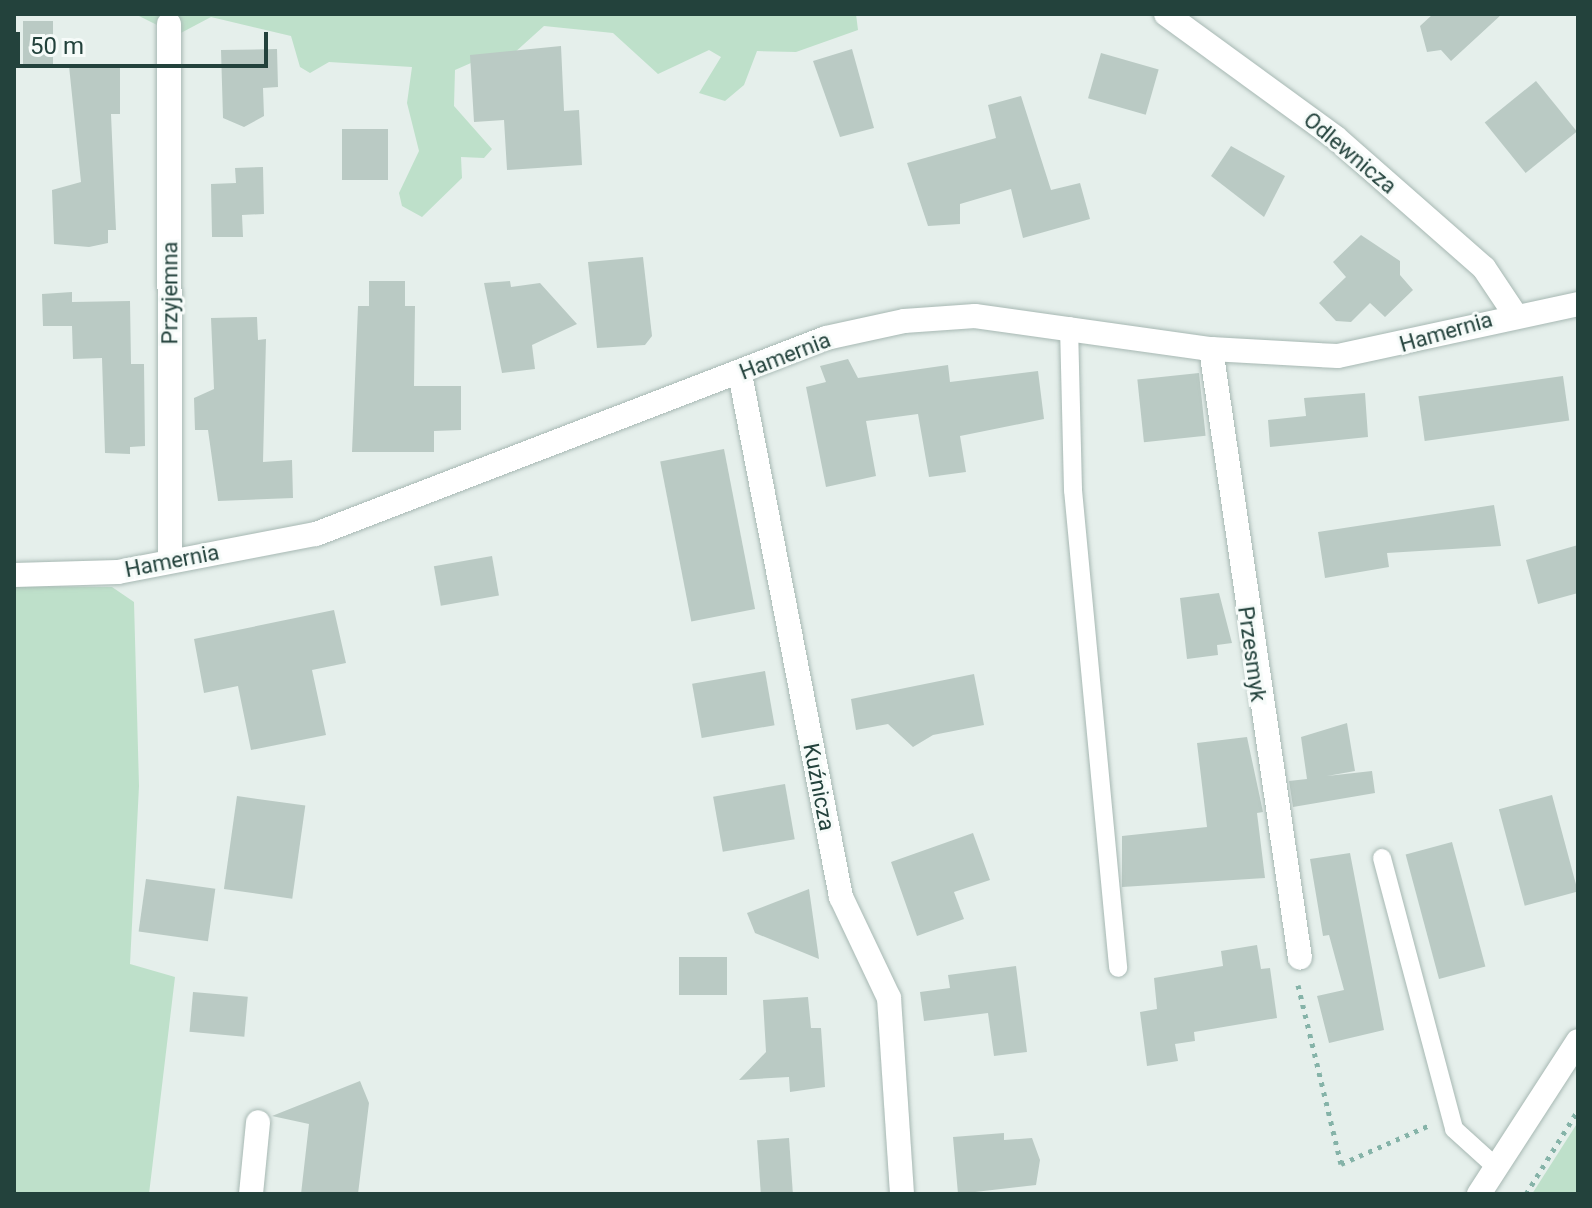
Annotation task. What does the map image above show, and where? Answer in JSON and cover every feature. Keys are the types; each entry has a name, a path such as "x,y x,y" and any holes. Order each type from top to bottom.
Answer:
{"street":[{"name":"Odlewnicza","path":"1166,14 1336,138 1484,268 1514,313"},
{"name":"Przyjemna","path":"169,24 170,561"},
{"name":"Hamernia","path":"14,575 118,572 316,534 740,374 826,338 904,321 975,316 1069,326 1211,349 1338,356 1514,313 1578,304"},
{"name":"Przesmyk","path":"1211,349 1300,958"},
{"name":"Kuźnicza","path":"740,374 841,897 889,998 902,1194"},
{"path":"1479,1194 1578,1041"},
{"path":"251,1194 258,1122"}],"lane":[{"path":"1069,326 1073,490 1118,968"},
{"path":"1382,858 1450,1115 1462,1141 1496,1167"}],"path":[{"path":"1300,958 1294,971 1341,1164 1450,1115"},
{"path":"1526,1194 1578,1110"}],"green space":[{"path":"135,14 856,14 858,30 796,52 757,51 744,85 725,101 699,93 721,57 709,50 658,74 613,33 544,26 504,62 480,59 455,70 454,106 492,149 484,158 461,157 462,178 422,217 402,206 399,193 419,151 407,103 412,67 329,62 310,73 300,67 291,36 211,17 177,35"},
{"path":"14,586 112,587 134,602 139,786 130,964 175,977 149,1194 14,1194"},
{"path":"1578,1122 1578,1194 1532,1194"}],"building":[{"path":"1433,14 1502,14 1451,61 1441,50 1427,52 1420,26"},
{"path":"23,21 53,21 53,68 23,68"},
{"path":"561,46 564,111 579,110 582,165 507,170 504,120 474,122 470,55"},
{"path":"277,49 278,87 263,88 264,116 244,127 223,118 221,50"},
{"path":"852,49 874,128 840,137 813,61"},
{"path":"1101,53 1159,70 1146,115 1088,98"},
{"path":"69,66 120,66 120,114 111,114 116,230 108,230 108,243 89,247 54,244 52,190 81,182"},
{"path":"1536,81 1577,132 1526,173 1485,123"},
{"path":"1021,96 1051,190 1080,183 1090,219 1023,238 1011,189 960,204 960,224 928,226 907,163 996,138 988,105"},
{"path":"342,129 388,129 388,180 342,180"},
{"path":"1231,146 1285,176 1264,217 1211,176"},
{"path":"263,167 264,214 242,215 243,237 212,237 211,184 236,183 235,168"},
{"path":"1361,235 1400,261 1400,275 1413,290 1385,317 1370,303 1351,322 1336,321 1319,303 1346,277 1333,262"},
{"path":"643,257 652,336 645,345 597,348 588,262"},
{"path":"369,281 405,281 405,306 415,306 414,386 461,386 461,430 434,431 434,452 352,452 358,306 369,306"},
{"path":"510,281 511,287 540,283 577,324 532,345 535,369 502,373 484,283"},
{"path":"72,292 72,302 130,301 131,364 144,364 145,446 130,447 130,454 105,453 102,358 73,359 72,326 43,326 42,294"},
{"path":"257,317 258,340 266,339 263,462 292,460 293,498 218,501 208,430 195,430 194,398 214,389 211,318"},
{"path":"848,359 858,378 948,365 950,382 1038,371 1044,419 960,436 966,472 929,477 918,414 866,421 876,476 826,487 806,387 826,382 820,366"},
{"path":"1199,373 1206,436 1144,442 1137,379"},
{"path":"1563,376 1569,421 1425,441 1418,396"},
{"path":"1365,393 1368,437 1270,447 1268,420 1306,416 1304,398"},
{"path":"724,449 755,609 691,621 660,461"},
{"path":"1494,505 1501,546 1387,553 1389,567 1325,578 1318,532"},
{"path":"1578,545 1578,593 1538,604 1526,560"},
{"path":"492,556 499,595 441,606 434,566"},
{"path":"1219,593 1232,643 1217,645 1218,655 1187,659 1180,598"},
{"path":"334,610 346,663 312,670 326,735 251,750 238,686 204,693 194,639"},
{"path":"765,671 775,725 702,738 692,684"},
{"path":"974,674 984,725 933,735 913,747 888,724 856,730 851,699"},
{"path":"1347,723 1355,771 1327,776 1372,771 1375,793 1293,807 1289,781 1307,779 1301,737"},
{"path":"1247,737 1263,812 1257,813 1265,878 1122,887 1122,836 1207,827 1197,743"},
{"path":"785,784 795,839 723,852 713,797"},
{"path":"1552,795 1578,892 1525,906 1499,809"},
{"path":"237,796 305,806 292,899 224,889"},
{"path":"973,833 990,880 954,892 964,919 917,936 891,862"},
{"path":"1452,842 1485,967 1439,979 1406,854"},
{"path":"1350,853 1384,1030 1329,1043 1317,996 1344,990 1329,935 1323,936 1310,859"},
{"path":"146,879 215,889 208,941 139,931"},
{"path":"809,889 819,959 755,933 747,913"},
{"path":"1257,945 1261,969 1270,968 1277,1018 1194,1032 1195,1041 1175,1044 1178,1061 1147,1066 1140,1012 1157,1009 1154,978 1223,966 1221,951"},
{"path":"679,957 727,957 727,995 679,995"},
{"path":"1016,966 1027,1052 994,1056 988,1013 924,1021 920,992 950,988 948,975"},
{"path":"193,992 248,997 244,1037 190,1032"},
{"path":"808,997 811,1028 821,1028 825,1087 790,1092 789,1077 739,1080 766,1052 763,1000"},
{"path":"360,1081 369,1103 358,1194 301,1194 309,1124 272,1116"},
{"path":"1004,1133 1004,1140 1032,1138 1040,1160 1036,1185 958,1194 953,1137"},
{"path":"789,1138 793,1194 761,1194 757,1140"}]}
